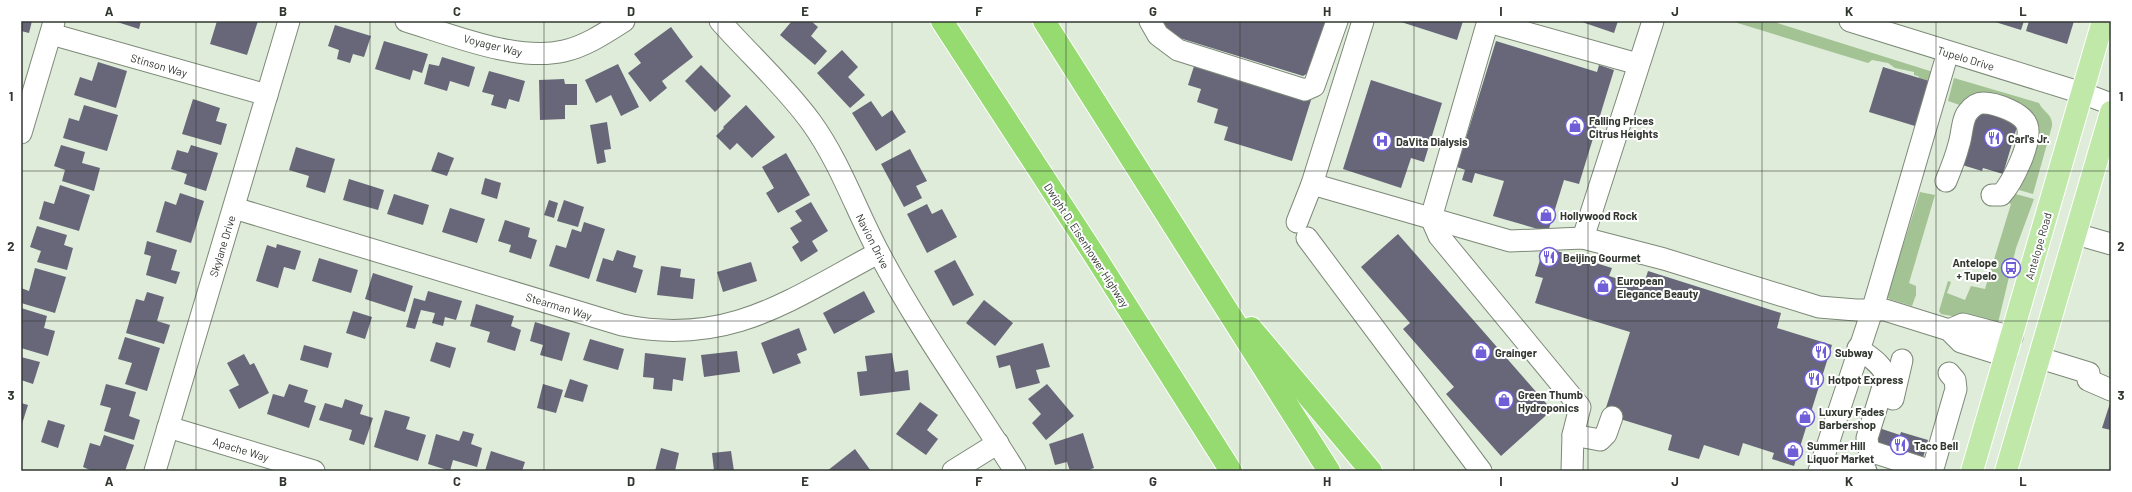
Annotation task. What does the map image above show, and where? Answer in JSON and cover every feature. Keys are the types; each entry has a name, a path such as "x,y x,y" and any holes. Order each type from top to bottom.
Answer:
{"highway":[{"name":"Dwight D. Eisenhower Highway","path":"942,21 1231,471"},
{"path":"1044,21 1195,262 1329,471"},
{"path":"1195,262 1371,471"},
{"path":"1185,399 1224,471"}],"main road":[{"name":"Antelope Road","path":"1973,471 2103,21"},
{"path":"2006,471 2111,112"}],"street":[{"name":"Skylane Drive","path":"155,471 289,21"},
{"name":"Voyager Way","path":"406,21 511,52 543,54 564,51 584,44 624,21"},
{"name":"Navion Drive","path":"720,21 748,54 786,90 811,123 832,155 878,253 907,303 1015,471"},
{"path":"1150,21 1158,35 1178,50 1305,90 1314,86 1337,21"},
{"path":"1363,21 1312,184 1302,230 1481,471"},
{"path":"1572,471 1573,436 1580,407 1439,236 1431,218 1488,21 1638,64"},
{"path":"1583,238 1653,21"},
{"name":"Tupelo Drive","path":"1850,21 2082,93"},
{"name":"Stinson Way","path":"52,28 267,95"},
{"path":"21,133 52,28"},
{"path":"1818,471 1858,348 1872,311 1948,52"},
{"path":"2082,93 2111,98"},
{"path":"2082,93 2111,104"},
{"path":"1946,181 1959,144 1967,113 1976,104 1984,103 2020,114 2027,125 2028,134 2019,166 2010,185 2001,195 1992,195"},
{"path":"1312,184 1510,241 1583,238 1664,259 1819,307 1872,311 1886,310 1949,330 1963,324 2009,346"},
{"name":"Stearman Way","path":"234,208 622,325 667,332 715,328 759,315 878,253"},
{"path":"2076,234 2111,244"},
{"path":"1858,348 1885,371 1886,377 1867,438 1868,447 1873,452 1925,469 1934,465 1956,389 1955,380 1950,373"},
{"path":"2040,358 2089,377 2111,390"},
{"path":"1892,402 1902,360"},
{"path":"1573,436 1600,440 1606,434 1612,417"},
{"name":"Apache Way","path":"168,427 314,471"},
{"path":"953,471 998,443"},
{"path":"1838,471 1859,469 1866,471"}],"green space":[{"path":"1731,21 1771,21 1933,72 1927,91 1918,76 1914,75 1914,72 1895,68 1888,63 1872,60 1868,63"},
{"path":"1954,78 2039,103 2049,116 2052,126 2033,194 2019,190 2033,130 1948,101"},
{"path":"1920,192 1935,195 1909,283 1916,286 1916,295 1912,306 1889,299 1887,296"},
{"path":"2012,193 2034,199 2016,248 1997,327 1968,319 1941,314 1939,311 1948,281 1951,282 1947,293 1965,300 1971,286 1985,289 2011,204 2002,201"}],"building":[{"path":"21,21 32,21 29,33 21,31"},
{"path":"114,21 141,21 139,29"},
{"path":"217,21 258,21 247,55 210,44"},
{"path":"792,21 811,21 818,27 811,36 827,51 815,65 780,35"},
{"path":"1162,21 1327,21 1310,72 1303,76 1173,36"},
{"path":"1398,21 1463,21 1457,40"},
{"path":"1579,21 1618,21 1614,33"},
{"path":"1992,21 2024,21 2021,30"},
{"path":"2029,21 2074,21 2067,44 2026,31"},
{"path":"335,25 371,36 364,57 353,54 350,63 337,59 339,50 328,46"},
{"path":"671,27 693,57 662,81 667,88 650,102 628,73 641,63 634,54"},
{"path":"384,41 428,54 422,73 413,70 410,80 375,69"},
{"path":"1496,41 1597,72 1599,65 1614,70 1579,184 1564,180 1548,232 1493,216 1504,181 1475,173 1472,183 1462,180 1465,170 1457,167"},
{"path":"842,50 858,67 848,77 865,95 850,108 817,73"},
{"path":"442,57 475,67 469,87 450,81 447,91 424,84 429,64 439,66"},
{"path":"98,62 127,71 116,108 74,95 80,77 92,81"},
{"path":"1195,63 1311,100 1292,161 1224,140 1228,127 1214,123 1218,109 1197,102 1201,89 1188,85"},
{"path":"618,64 639,107 621,116 611,95 596,103 585,80"},
{"path":"701,65 731,96 715,112 685,81"},
{"path":"1883,67 1929,81 1915,126 1869,112"},
{"path":"489,71 525,81 519,102 509,99 506,109 491,105 494,95 482,92"},
{"path":"564,79 565,84 577,84 577,105 565,105 565,119 540,120 539,80"},
{"path":"1371,80 1442,103 1424,162 1411,158 1401,188 1343,169"},
{"path":"193,99 220,108 216,121 227,124 221,145 182,134"},
{"path":"871,101 882,117 892,110 906,132 876,151 852,113"},
{"path":"84,105 118,115 107,151 63,138 69,118 79,121"},
{"path":"746,105 775,137 752,158 737,143 730,150 716,136 724,128 723,127"},
{"path":"1975,107 2019,120 2003,174 1983,168 1982,171 1959,164"},
{"path":"607,122 611,149 604,150 606,162 597,164 590,125"},
{"path":"61,145 85,152 82,163 100,168 94,191 62,181 65,170 54,166"},
{"path":"191,145 218,153 206,191 184,184 187,174 171,169 177,150 188,153"},
{"path":"296,147 335,159 325,193 306,187 309,176 289,170"},
{"path":"910,149 927,181 916,186 922,198 904,207 881,164"},
{"path":"438,152 454,158 447,176 431,171"},
{"path":"786,153 810,195 778,213 766,193 774,188 762,167"},
{"path":"485,178 501,183 497,199 481,194"},
{"path":"349,179 384,190 378,210 343,200"},
{"path":"60,185 90,195 79,231 39,219 44,201 54,204"},
{"path":"180,193 204,201 191,243 156,232 165,201 176,205"},
{"path":"394,194 429,205 423,225 387,214"},
{"path":"549,200 558,203 554,218 544,215"},
{"path":"564,200 584,207 578,227 557,221"},
{"path":"811,202 828,231 812,241 818,251 801,262 792,247 799,242 790,228 802,221 795,211"},
{"path":"927,204 932,214 942,209 957,237 927,253 907,214"},
{"path":"450,208 485,219 477,243 442,232"},
{"path":"505,220 530,228 528,237 537,240 531,259 509,252 511,245 498,241"},
{"path":"584,222 605,229 589,279 549,266 556,245 566,248 572,229 581,232"},
{"path":"37,226 67,235 64,245 73,248 67,270 37,262 41,251 30,247"},
{"path":"1398,234 1552,410 1501,456 1446,394 1454,387 1403,329 1410,323 1361,267"},
{"path":"147,241 177,250 171,270 180,272 176,284 146,275 151,256 144,254"},
{"path":"277,244 301,251 295,270 284,267 278,288 256,281 267,245 276,248"},
{"path":"1544,247 1612,268 1609,276 1643,287 1648,271 1781,313 1777,328 1832,345 1794,466 1772,459 1774,453 1743,443 1739,456 1704,445 1699,459 1668,450 1672,435 1604,414 1630,332 1535,303 1543,278 1535,276"},
{"path":"617,250 636,256 633,267 643,270 636,293 596,281 603,258 613,261"},
{"path":"319,258 358,270 351,293 312,281"},
{"path":"955,260 974,295 953,306 934,271"},
{"path":"751,262 757,281 723,292 717,272"},
{"path":"661,266 681,269 680,277 695,279 693,299 657,295"},
{"path":"35,268 66,277 55,313 21,303 21,288 29,291"},
{"path":"373,273 413,286 405,312 365,299"},
{"path":"428,291 462,301 456,320 445,317 443,326 432,323 435,313 421,310 415,329 406,327 414,298 425,301"},
{"path":"864,291 875,312 834,334 823,313"},
{"path":"147,292 164,297 157,321 170,325 164,344 126,333 136,299 144,301"},
{"path":"984,300 1013,323 995,346 966,323"},
{"path":"476,304 514,316 511,326 521,330 515,351 487,342 490,332 470,326"},
{"path":"21,308 47,316 44,328 55,331 48,356 21,348"},
{"path":"353,311 372,317 365,339 346,333"},
{"path":"535,322 570,333 562,361 540,355 543,345 530,341"},
{"path":"799,328 807,350 797,354 801,363 773,374 761,343"},
{"path":"125,337 160,348 147,391 125,384 132,363 118,359"},
{"path":"590,339 624,349 618,370 583,360"},
{"path":"436,342 456,348 450,368 430,361"},
{"path":"1043,343 1050,367 1036,370 1040,383 1016,389 1010,365 999,368 996,356"},
{"path":"304,345 332,353 328,368 300,360"},
{"path":"737,351 740,372 704,377 701,355"},
{"path":"645,353 686,358 683,381 673,379 672,391 653,389 654,378 643,377"},
{"path":"892,353 895,372 908,370 910,390 860,396 857,372 867,371 865,356"},
{"path":"244,354 250,365 254,363 269,393 239,409 229,390 239,385 227,363"},
{"path":"21,357 40,362 33,384 21,380"},
{"path":"570,379 588,385 583,402 564,397"},
{"path":"106,384 136,392 129,416 140,420 134,440 104,431 111,408 100,405"},
{"path":"289,384 308,390 304,402 316,406 309,428 267,414 273,394 284,397"},
{"path":"543,384 563,390 556,413 537,408"},
{"path":"1047,384 1074,416 1046,440 1032,423 1041,414 1028,399"},
{"path":"345,399 363,405 360,414 373,418 364,445 349,440 352,430 319,420 325,403 342,408"},
{"path":"2111,400 2111,430 2102,428"},
{"path":"920,402 938,415 927,430 938,439 926,455 896,434"},
{"path":"21,403 28,405 21,427"},
{"path":"385,410 410,417 406,429 426,435 418,461 374,447"},
{"path":"48,420 65,425 58,448 41,442"},
{"name":"Taco Bell","path":"1879,428 1900,435 1901,432 1928,440 1921,465 1873,450"},
{"path":"463,431 474,434 471,444 482,448 477,467 453,460 450,471 428,464 436,434 459,441"},
{"path":"1083,433 1094,468 1086,471 1070,471 1067,462 1055,465 1049,444"},
{"path":"104,435 134,445 125,471 92,471 83,467 90,443 100,446"},
{"path":"661,448 679,453 675,471 655,471"},
{"path":"855,449 871,471 827,471"},
{"path":"491,451 525,462 522,471 485,471"},
{"path":"731,451 734,471 714,471 712,453"}],"place":[{"name":"Falling Prices Citrus Heights","path":"1575,126"},
{"name":"Carl's Jr.","path":"1994,138"},
{"name":"DaVita Dialysis","path":"1382,141"},
{"name":"Hollywood Rock","path":"1546,215"},
{"name":"Beijing Gourmet","path":"1549,257"},
{"name":"Antelope + Tupelo","path":"2011,268"},
{"name":"European Elegance Beauty","path":"1603,286"},
{"name":"Grainger","path":"1481,352"},
{"name":"Subway","path":"1821,352"},
{"name":"Hotpot Express","path":"1814,379"},
{"name":"Green Thumb Hydroponics","path":"1504,400"},
{"name":"Luxury Fades Barbershop","path":"1805,417"},
{"name":"Taco Bell","path":"1900,445"},
{"name":"Summer Hill Liquor Market","path":"1793,451"}]}
